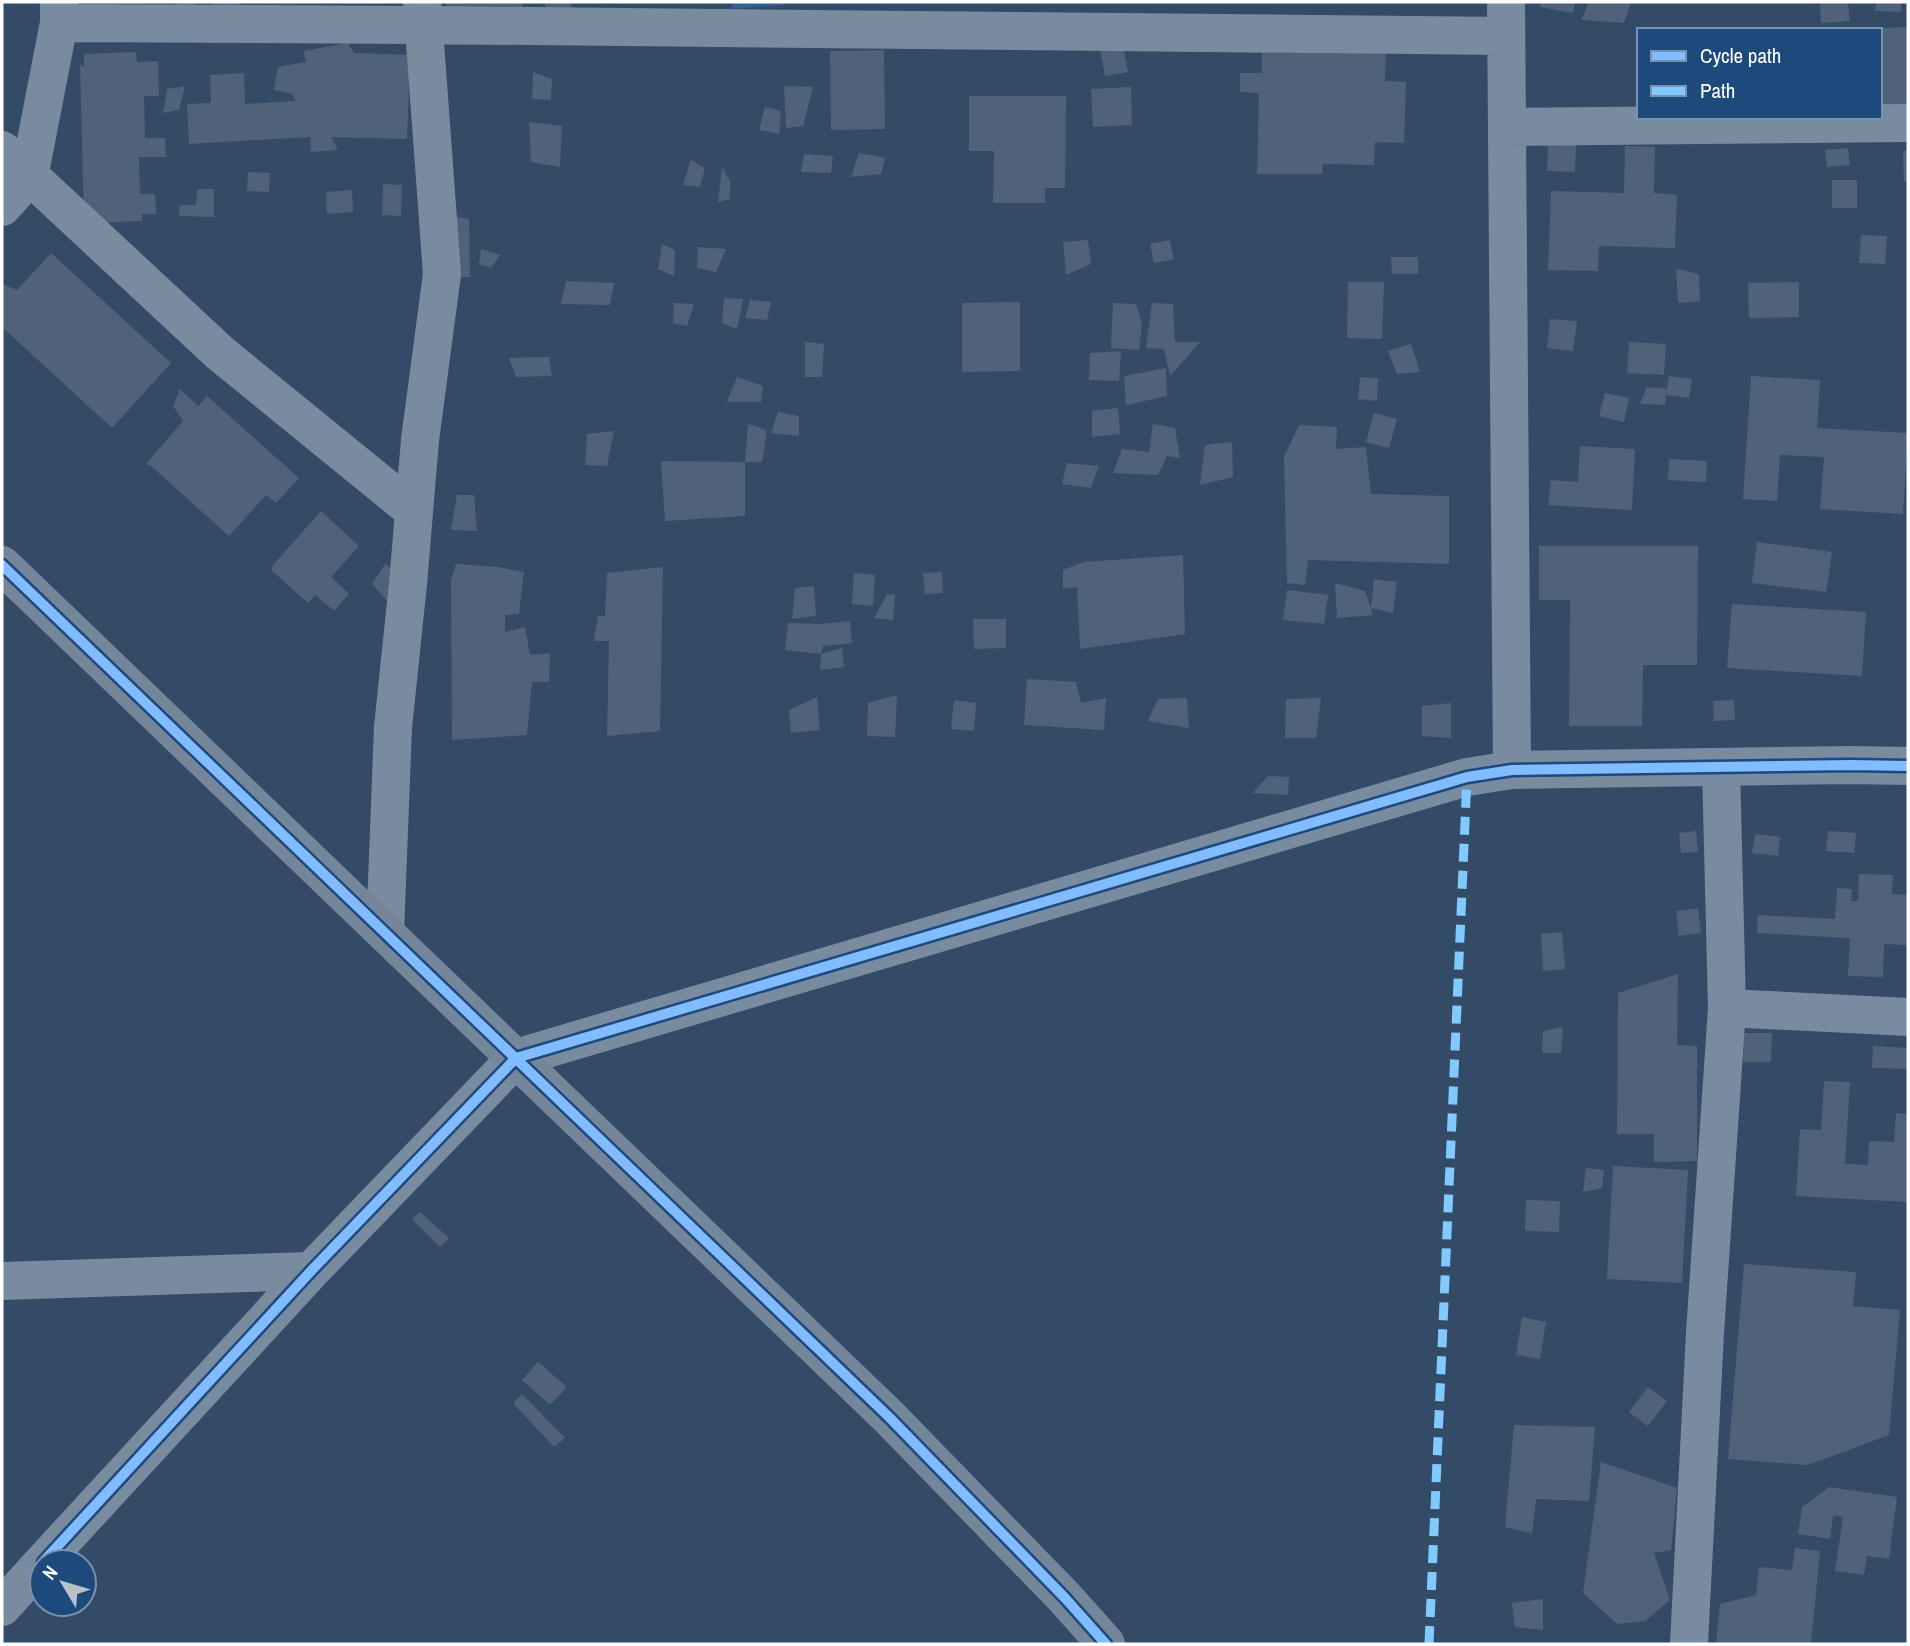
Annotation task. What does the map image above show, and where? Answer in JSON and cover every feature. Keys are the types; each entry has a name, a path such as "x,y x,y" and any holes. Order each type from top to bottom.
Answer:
{"street":[{"path":"2,207 29,177 59,13 1506,19 1512,770"},
{"path":"385,933 393,727 419,440 442,274 422,13"},
{"path":"1507,127 1908,123"},
{"path":"2,150 220,354 414,511"},
{"path":"2,565 890,1417 1106,1644"},
{"path":"55,1548 311,1271 516,1058 1467,777 1512,770 1908,766"},
{"path":"1689,1644 1705,1333 1727,1009 1721,767"},
{"path":"1727,1009 1908,1017"},
{"path":"2,1281 311,1271"},
{"path":"2,1606 28,1577"}],"shaded area":[{"path":"731,2 785,2 785,5 732,9"}],"building":[{"path":"176,2 195,2 195,13 175,13"},
{"path":"214,2 240,2 241,12 215,13"},
{"path":"446,2 522,2 522,9 446,8"},
{"path":"545,2 571,2 572,9 546,12"},
{"path":"1541,2 1575,2 1573,13 1540,7"},
{"path":"1589,2 1631,2 1624,23 1581,20"},
{"path":"1820,2 1848,2 1850,21 1821,23"},
{"path":"1876,2 1901,2 1901,12 1875,11"},
{"path":"1908,27 1908,108 1882,109 1880,28"},
{"path":"1386,42 1385,81 1406,82 1404,143 1375,142 1374,165 1323,164 1322,174 1257,174 1259,93 1240,92 1240,73 1262,73 1262,45"},
{"path":"348,43 354,53 410,55 407,139 331,137 338,150 311,152 310,137 189,144 187,104 211,103 210,75 244,73 245,104 296,101 292,94 274,90 278,67 306,62 304,51"},
{"path":"1123,45 1128,72 1105,76 1100,49"},
{"path":"884,50 885,129 831,130 830,51"},
{"path":"136,52 137,62 158,61 159,96 144,96 145,138 165,138 166,157 139,157 140,194 155,194 156,214 142,214 142,221 84,223 80,64 84,67 84,54"},
{"path":"533,72 552,79 551,100 532,99"},
{"path":"185,86 179,110 163,113 167,89"},
{"path":"784,86 813,87 803,126 786,128"},
{"path":"1131,87 1132,125 1093,127 1091,89"},
{"path":"969,96 1066,96 1065,188 1045,188 1045,203 993,203 994,151 969,151"},
{"path":"765,107 781,111 779,134 759,130"},
{"path":"529,122 562,126 560,167 531,162"},
{"path":"1548,142 1576,143 1575,172 1547,171"},
{"path":"1625,146 1655,147 1654,193 1677,195 1675,248 1599,246 1598,271 1548,270 1551,191 1624,193"},
{"path":"1848,148 1850,165 1827,167 1825,150"},
{"path":"1903,151 1908,151 1908,181 1904,182"},
{"path":"859,153 885,158 881,174 851,177"},
{"path":"804,154 833,156 831,173 801,172"},
{"path":"691,160 705,168 700,187 683,185"},
{"path":"722,167 730,181 730,199 718,202"},
{"path":"248,172 270,173 269,192 247,191"},
{"path":"1832,180 1857,180 1857,208 1832,208"},
{"path":"383,184 402,185 401,216 382,215"},
{"path":"197,189 214,189 214,217 179,216 180,205 196,205"},
{"path":"352,190 353,212 327,214 326,192"},
{"path":"450,215 469,219 470,277 452,277"},
{"path":"1861,235 1887,236 1885,264 1859,263"},
{"path":"1088,240 1091,264 1066,275 1063,242"},
{"path":"1170,240 1174,259 1154,263 1150,244"},
{"path":"662,244 675,250 674,276 658,269"},
{"path":"698,247 726,249 716,272 697,268"},
{"path":"481,249 500,255 491,268 479,264"},
{"path":"51,253 171,363 112,428 2,327 2,284 17,290"},
{"path":"1391,257 1418,257 1418,274 1392,274"},
{"path":"1676,269 1699,274 1700,301 1678,303"},
{"path":"566,281 614,283 610,305 561,304"},
{"path":"1348,282 1384,282 1382,339 1347,338"},
{"path":"1799,282 1799,317 1749,318 1748,283"},
{"path":"724,298 743,299 737,329 722,323"},
{"path":"750,300 771,302 767,320 745,318"},
{"path":"1020,302 1020,371 962,372 962,303"},
{"path":"674,303 694,304 687,326 673,323"},
{"path":"1113,303 1136,304 1142,324 1139,350 1111,348"},
{"path":"1152,303 1173,304 1175,342 1200,342 1170,376 1164,349 1146,348"},
{"path":"1550,319 1577,321 1573,351 1547,348"},
{"path":"805,342 824,344 822,377 805,377"},
{"path":"1629,342 1666,344 1664,375 1627,373"},
{"path":"1411,344 1420,372 1397,374 1388,351"},
{"path":"1121,351 1119,381 1089,380 1090,353"},
{"path":"549,357 552,376 516,377 509,358"},
{"path":"1166,368 1167,396 1126,405 1124,376"},
{"path":"1669,376 1692,379 1689,398 1666,395 1665,405 1640,404 1647,387 1667,389"},
{"path":"1751,376 1820,380 1817,428 1908,433 1903,514 1820,509 1824,457 1780,455 1777,501 1743,499"},
{"path":"737,377 763,386 761,402 727,402"},
{"path":"1360,377 1378,378 1377,401 1358,399"},
{"path":"180,389 198,406 207,396 299,478 276,503 266,495 229,536 146,464 183,421 173,406"},
{"path":"1605,393 1629,398 1624,422 1599,416"},
{"path":"1118,408 1120,434 1092,437 1092,411"},
{"path":"778,412 799,416 799,436 771,433"},
{"path":"1374,413 1397,419 1389,448 1366,442"},
{"path":"748,424 767,430 762,462 745,462"},
{"path":"1153,424 1175,428 1180,458 1167,456 1158,475 1113,473 1122,449 1149,452"},
{"path":"1299,425 1337,427 1336,449 1366,447 1371,494 1449,496 1449,564 1308,560 1305,585 1287,583 1284,457"},
{"path":"614,431 607,466 585,465 587,434"},
{"path":"1232,442 1233,477 1200,485 1205,445"},
{"path":"1580,446 1635,449 1632,510 1548,505 1551,480 1578,482"},
{"path":"1669,459 1707,461 1706,482 1668,480"},
{"path":"661,461 745,462 745,516 665,521"},
{"path":"1067,463 1099,466 1091,488 1062,484"},
{"path":"457,495 474,495 477,531 451,530"},
{"path":"321,511 359,546 331,577 349,594 334,611 315,595 308,603 271,570"},
{"path":"1757,542 1832,552 1826,592 1752,583"},
{"path":"1539,546 1698,546 1697,665 1643,665 1642,726 1569,726 1570,600 1539,600"},
{"path":"1183,555 1185,634 1080,649 1077,587 1063,589 1063,570 1084,562"},
{"path":"385,564 404,576 388,602 372,584"},
{"path":"456,564 524,572 519,614 505,615 505,632 525,627 530,655 550,653 549,682 532,682 527,735 452,740 451,580"},
{"path":"663,567 660,731 607,736 609,641 594,641 598,616 605,616 607,573"},
{"path":"942,572 943,593 925,594 923,573"},
{"path":"854,573 875,575 873,606 852,604"},
{"path":"1374,579 1397,582 1393,613 1371,608"},
{"path":"1335,583 1365,591 1373,615 1337,618"},
{"path":"814,586 816,616 792,619 795,588"},
{"path":"1287,590 1328,595 1324,624 1283,620"},
{"path":"887,594 895,595 893,620 874,618"},
{"path":"1732,604 1866,612 1862,676 1727,668"},
{"path":"973,619 1006,619 1006,648 974,649"},
{"path":"850,621 852,643 823,646 821,654 785,650 788,623"},
{"path":"842,648 844,667 820,670 821,654"},
{"path":"1027,679 1076,682 1081,703 1106,698 1104,730 1024,725"},
{"path":"897,695 895,737 867,736 868,703"},
{"path":"817,697 820,730 791,733 789,710"},
{"path":"1187,698 1189,728 1148,721 1158,699"},
{"path":"1321,698 1316,738 1285,738 1286,699"},
{"path":"954,700 976,703 974,731 951,729"},
{"path":"1734,700 1735,720 1714,721 1713,701"},
{"path":"1451,703 1451,738 1422,736 1422,706"},
{"path":"1268,776 1289,777 1288,795 1253,793"},
{"path":"1696,831 1698,852 1681,853 1679,833"},
{"path":"1828,831 1856,833 1854,853 1826,851"},
{"path":"1755,834 1780,837 1778,856 1752,853"},
{"path":"1859,874 1893,875 1892,894 1908,895 1908,945 1884,944 1883,977 1848,976 1850,938 1757,933 1758,915 1835,919 1837,888 1852,889 1851,901 1858,901"},
{"path":"1698,908 1701,933 1679,936 1676,911"},
{"path":"1562,932 1565,969 1543,971 1541,934"},
{"path":"1678,974 1677,1045 1697,1046 1697,1161 1654,1162 1654,1134 1617,1134 1618,993"},
{"path":"1563,1027 1561,1053 1542,1053 1543,1031"},
{"path":"1744,1033 1772,1033 1771,1062 1743,1062"},
{"path":"1873,1046 1908,1048 1908,1069 1872,1068"},
{"path":"1824,1081 1850,1082 1845,1164 1868,1165 1869,1141 1894,1142 1896,1113 1908,1114 1908,1202 1796,1196 1800,1129 1821,1130"},
{"path":"1613,1166 1688,1170 1682,1283 1607,1279"},
{"path":"1586,1168 1604,1170 1602,1188 1583,1192"},
{"path":"1526,1200 1560,1201 1559,1232 1525,1231"},
{"path":"420,1212 449,1238 440,1247 412,1219"},
{"path":"1744,1264 1856,1272 1853,1306 1900,1310 1889,1435 1808,1465 1728,1459"},
{"path":"1522,1317 1546,1322 1540,1359 1516,1355"},
{"path":"538,1362 567,1387 550,1405 522,1380"},
{"path":"1648,1387 1667,1401 1648,1426 1629,1412"},
{"path":"522,1394 565,1438 554,1447 513,1403"},
{"path":"1514,1425 1595,1427 1589,1501 1536,1499 1532,1533 1505,1527"},
{"path":"1601,1462 1677,1488 1671,1550 1654,1553 1670,1600 1645,1621 1617,1624 1583,1593"},
{"path":"1829,1487 1897,1497 1889,1559 1867,1556 1864,1575 1835,1571 1843,1517 1833,1515 1830,1539 1798,1534 1802,1507"},
{"path":"1795,1548 1820,1551 1811,1644 1716,1644 1720,1604 1756,1595 1759,1567 1792,1570"},
{"path":"1543,1599 1543,1630 1515,1627 1512,1603"}],"marked path":[{"path":"1429,1644 1467,777"}],"cycle path":[{"path":"2,565 889,1417 1065,1598 1106,1644"},
{"path":"56,1548 311,1271 516,1058 1467,777 1512,770 1908,766"}]}
